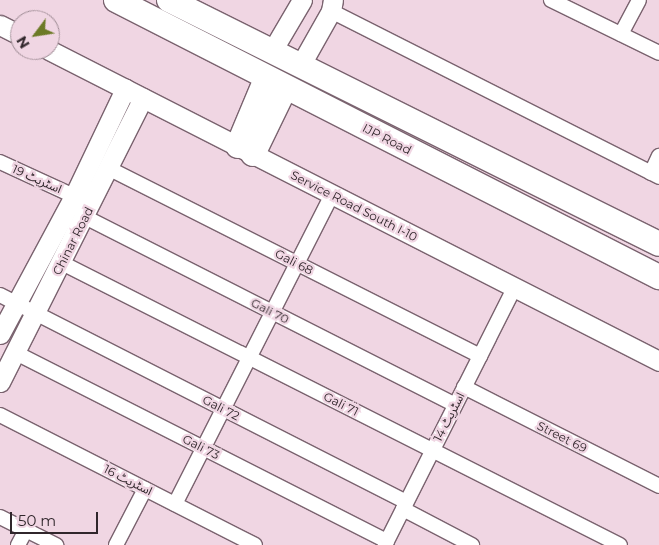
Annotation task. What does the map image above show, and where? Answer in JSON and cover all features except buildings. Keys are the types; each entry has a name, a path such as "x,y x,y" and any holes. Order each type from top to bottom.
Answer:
{"highway":[{"name":"IJP Road","path":"116,0 659,276"},
{"path":"169,0 659,244"},
{"path":"245,150 276,83"}],"main road":[{"path":"272,51 299,6 329,12 300,66"},
{"name":"Service Road South I-10","path":"60,55 659,361"},
{"name":"Chinar Road","path":"0,334 8,299 74,196 125,89"},
{"name":"Chinar Road","path":"0,382 86,217 143,98"}],"street":[{"path":"551,0 659,53"},
{"path":"621,34 639,0"},
{"path":"329,12 655,175 659,156"},
{"name":"اسٹریٹ 19","path":"0,162 74,196"},
{"name":"Gali 68","path":"108,168 480,356"},
{"path":"175,504 248,357 332,195"},
{"path":"74,196 86,217"},
{"name":"Gali 70","path":"86,217 455,405"},
{"name":"Gali 71","path":"62,262 620,545"},
{"name":"اسٹریٹ 14","path":"386,543 514,288"},
{"name":"Gali 72","path":"8,299 222,409 404,506 472,545"},
{"name":"Gali 73","path":"16,353 386,543"},
{"name":"Street 69","path":"464,387 659,486"},
{"name":"اسٹریٹ 16","path":"0,415 255,545"},
{"path":"116,545 145,489"},
{"path":"0,517 56,545"},
{"path":"18,545 26,530"}]}
